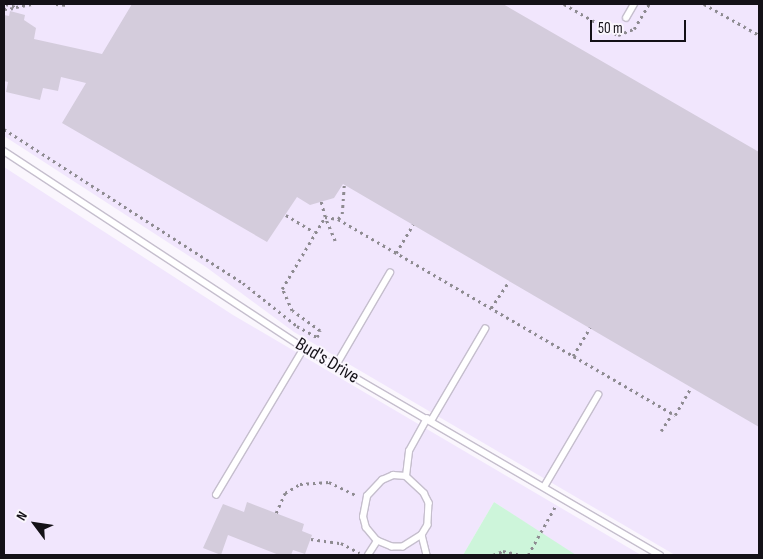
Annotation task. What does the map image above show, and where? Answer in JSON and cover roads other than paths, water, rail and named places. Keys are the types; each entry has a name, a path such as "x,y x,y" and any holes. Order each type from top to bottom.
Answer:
{"lane":[{"path":"626,18 634,4"},
{"name":"Bud's Drive","path":"4,151 304,348 660,555"},
{"path":"335,367 390,272"},
{"path":"406,476 409,451 485,329"},
{"path":"216,495 304,348"},
{"path":"544,487 598,395"},
{"path":"393,476 406,476 424,493 429,503 429,520 422,535 403,547 392,547 378,541 366,528 362,517 365,501 382,480 393,476"},
{"path":"422,535 427,555"},
{"path":"368,555 378,541"}]}
